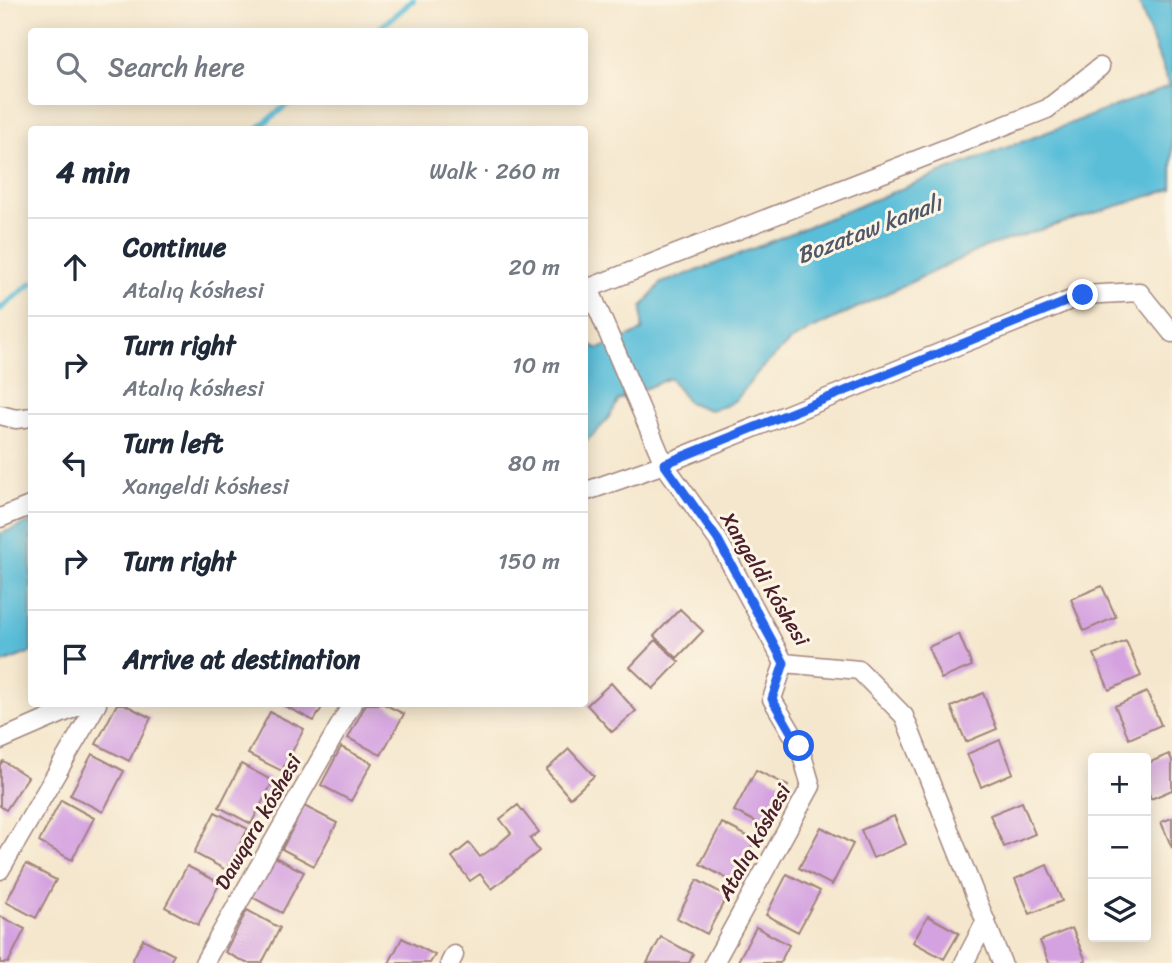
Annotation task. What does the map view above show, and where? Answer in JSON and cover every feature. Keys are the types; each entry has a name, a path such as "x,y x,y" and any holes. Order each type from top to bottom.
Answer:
{"street":[{"path":"588,289 1047,109 1100,67"},
{"name":"Xangeldi kóshesi","path":"588,291 664,464 718,540 784,663 859,670 904,716 1002,963"},
{"path":"588,491 664,464 1083,295 1139,292 1172,333"},
{"path":"0,415 16,419 28,418"},
{"path":"0,518 28,507"},
{"name":"Atalıq kóshesi","path":"714,963 811,786 799,746 772,699 784,663"},
{"path":"0,740 76,707"},
{"path":"0,870 95,707"},
{"name":"Dawqara kóshesi","path":"204,963 350,707"},
{"path":"964,963 986,921"}],"water":[{"name":"Bozataw kanalı","path":"1138,0 1172,0 1172,189 985,247 810,330 789,342 758,372 737,399 725,406 709,410 688,402 670,378 618,400 604,423 588,439 588,344 599,349 642,331 642,307 661,283 1169,86"},
{"path":"28,523 28,653 0,664 0,534"}],"building":[{"path":"1102,586 1116,617 1084,631 1071,599"},
{"path":"680,609 703,631 677,658 654,636"},
{"path":"959,634 972,666 941,679 928,647"},
{"path":"656,640 679,662 653,689 630,667"},
{"path":"1126,641 1141,676 1109,690 1094,654"},
{"path":"611,683 636,711 612,732 588,704"},
{"path":"1147,692 1161,725 1129,739 1115,706"},
{"path":"983,693 997,729 966,742 951,707"},
{"path":"115,707 130,707 151,718 129,761 96,744"},
{"path":"287,707 322,707 314,721"},
{"path":"364,707 390,707 404,714 381,755 348,738"},
{"path":"270,712 304,729 282,771 248,754"},
{"path":"1000,740 1013,773 981,787 967,754"},
{"path":"341,747 372,763 351,801 321,785"},
{"path":"569,749 594,776 570,798 546,770"},
{"path":"92,754 124,771 103,812 70,795"},
{"path":"1169,754 1172,760 1172,790 1151,799 1151,762"},
{"path":"3,761 28,777 6,810 0,806 0,765"},
{"path":"241,764 273,781 251,824 219,807"},
{"path":"756,770 788,786 766,827 734,811"},
{"path":"61,800 94,818 72,860 39,842"},
{"path":"1022,802 1035,834 1004,847 990,815"},
{"path":"518,805 539,832 530,839 539,851 492,889 480,874 470,881 452,857 469,843 480,857 496,846 511,833 500,819"},
{"path":"304,806 337,823 314,866 282,849"},
{"path":"215,812 248,829 226,870 194,853"},
{"path":"894,816 906,844 873,858 861,830"},
{"path":"1172,818 1172,848 1161,822"},
{"path":"722,823 755,840 733,882 700,864"},
{"path":"821,827 853,844 832,885 799,868"},
{"path":"271,855 304,872 282,913 250,896"},
{"path":"26,864 56,880 36,918 6,902"},
{"path":"1047,865 1062,901 1030,914 1015,879"},
{"path":"187,866 220,883 198,925 165,907"},
{"path":"787,874 820,891 798,932 766,915"},
{"path":"697,880 727,896 707,934 677,918"},
{"path":"247,910 280,928 262,963 246,963 225,952"},
{"path":"0,916 25,929 8,963 0,963"},
{"path":"928,916 959,933 944,959 913,942"},
{"path":"756,927 789,945 780,963 737,963"},
{"path":"1072,928 1086,961 1049,963 1040,941"},
{"path":"661,937 693,954 689,963 647,963"},
{"path":"402,938 435,955 430,963 389,963"},
{"path":"143,939 174,955 169,963 131,963"}],"waterway":[{"path":"380,28 413,0"},
{"path":"261,126 286,105"},
{"path":"0,309 28,286"}],"route":[{"path":"799,746 772,699 784,663 718,540 664,464 1083,295"}]}
